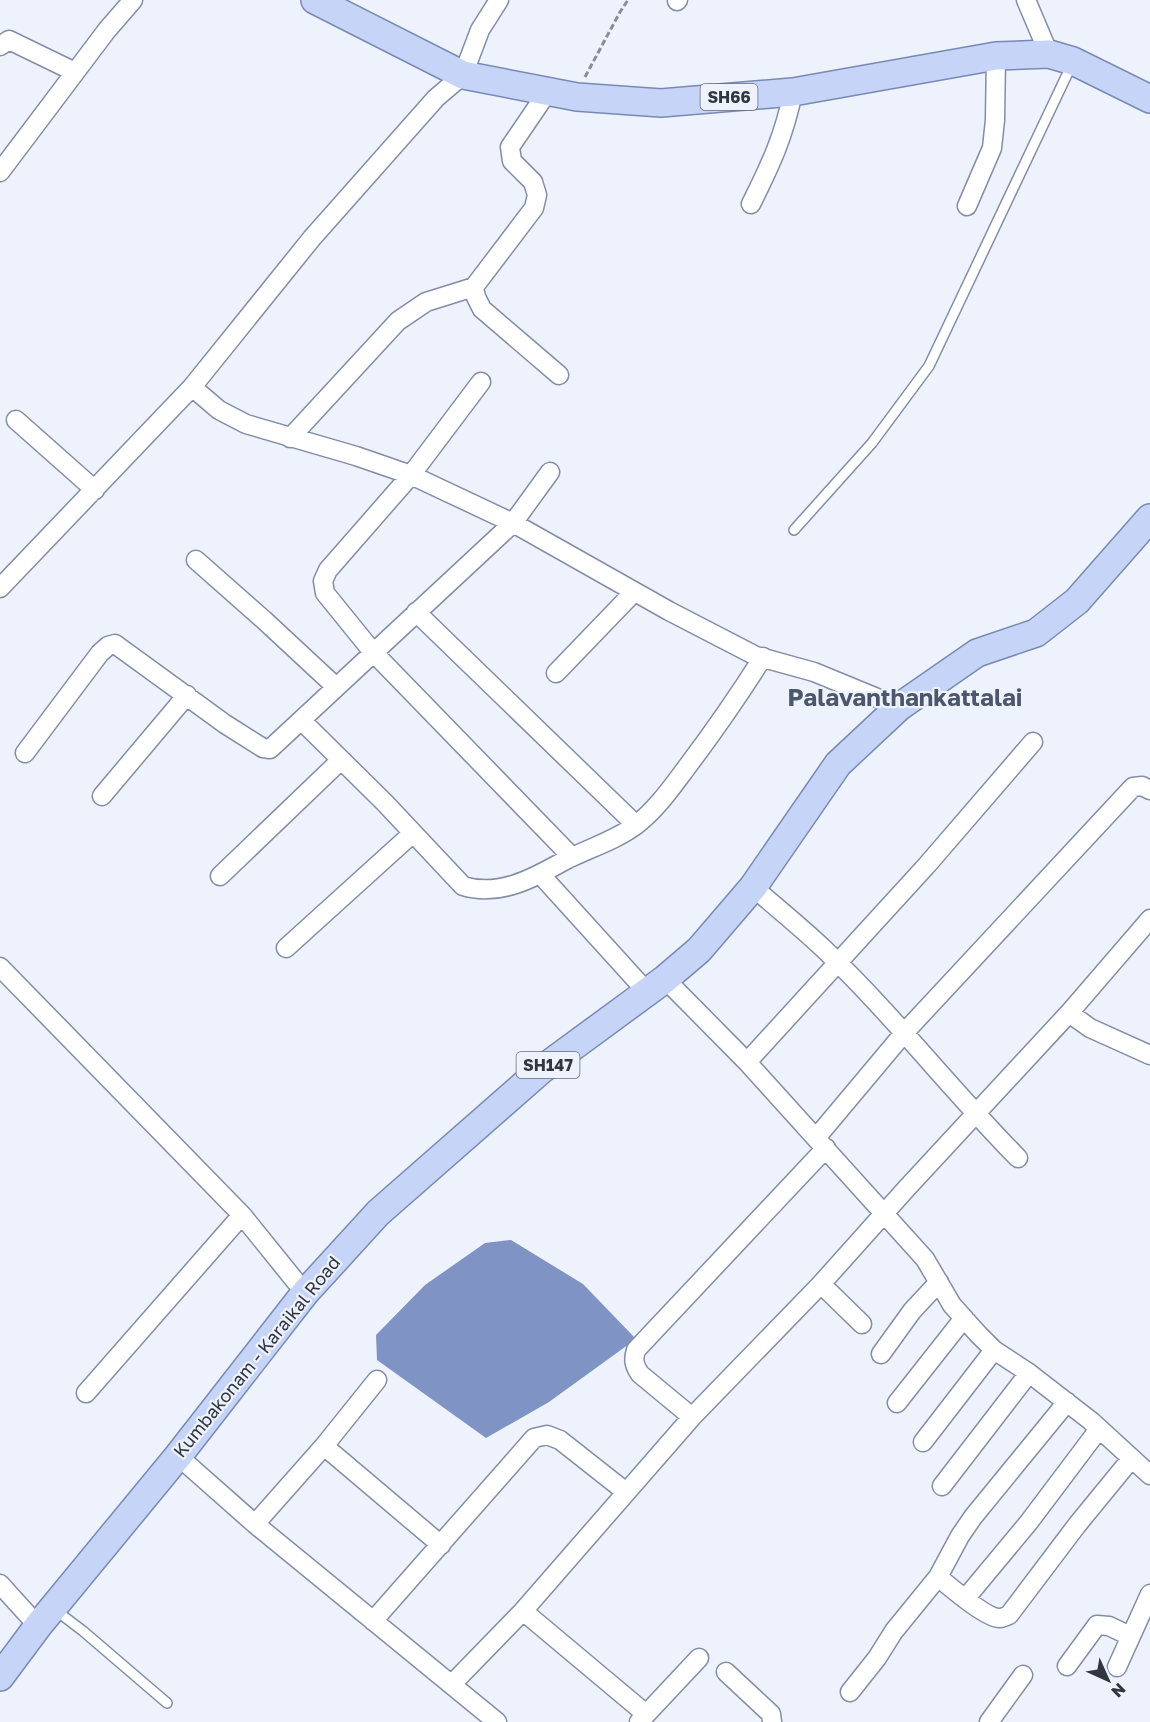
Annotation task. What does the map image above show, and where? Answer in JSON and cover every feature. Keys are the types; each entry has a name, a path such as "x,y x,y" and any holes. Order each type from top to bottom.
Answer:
{"main road":[{"name":"SH66","path":"315,0 349,8 463,75 577,97 661,103 793,92 996,56 1061,58 1150,99"},
{"name":"Kumbakonam - Karaikal Road","path":"0,1677 46,1617 178,1456 305,1293 378,1213 540,1070 656,986 699,950 753,887 838,764 899,707 977,653 1036,633 1077,601 1150,518"}],"street":[{"path":"0,172 75,72 133,0"},
{"path":"0,588 192,387 312,238 436,98 463,75 480,30 499,0"},
{"path":"1026,0 1061,58"},
{"path":"0,46 9,40 75,72"},
{"path":"967,206 992,148 996,56"},
{"path":"290,438 398,321 426,302 474,287 534,208 537,195 533,182 512,161 510,147 550,92"},
{"path":"751,204 786,126 793,92"},
{"path":"474,287 482,309 559,375"},
{"path":"481,382 411,476 328,570 323,581 325,593 372,651 572,856"},
{"path":"192,387 219,410 237,420 290,438 356,456 411,476 513,523 634,592 756,656 814,672 899,707"},
{"path":"16,420 95,490"},
{"path":"25,753 100,653 108,646 115,644 225,724 263,748 270,749 302,721 372,651 513,523 550,472"},
{"path":"196,560 335,686"},
{"path":"556,673 634,592"},
{"path":"416,612 636,825"},
{"path":"302,721 463,886 478,891 499,889 540,874 572,856 604,844 636,825 675,782 733,706 763,657"},
{"path":"102,796 187,695"},
{"path":"747,1062 927,865 1033,742"},
{"path":"220,876 341,760"},
{"path":"692,1417 640,1374 634,1365 633,1358 636,1350 821,1143 904,1033 1133,787 1142,786 1150,790"},
{"path":"286,948 413,833"},
{"path":"540,874 656,986 747,1062 925,1258 952,1305 994,1350 1067,1402 1150,1475"},
{"path":"753,887 825,950 1018,1158"},
{"path":"452,1684 523,1611 692,1417 821,1284 1069,1013 1150,919"},
{"path":"0,967 243,1215 305,1293"},
{"path":"1069,1013 1090,1028 1150,1055"},
{"path":"86,1393 243,1215"},
{"path":"881,1354 912,1311 939,1282"},
{"path":"821,1284 862,1324"},
{"path":"897,1403 964,1318"},
{"path":"923,1442 994,1350"},
{"path":"942,1486 1029,1373"},
{"path":"255,1524 324,1446 377,1380"},
{"path":"850,1692 877,1658 894,1631 938,1577 973,1517 1067,1402"},
{"path":"965,1599 1029,1522 1099,1429"},
{"path":"373,1621 534,1438 547,1435 560,1440 626,1492"},
{"path":"324,1446 441,1545"},
{"path":"178,1456 255,1524 496,1722"},
{"path":"938,1577 990,1616 1000,1618 1010,1615 1077,1525 1131,1459"},
{"path":"0,1584 46,1617"},
{"path":"1117,1667 1150,1594"},
{"path":"523,1611 643,1718 699,1658"},
{"path":"1067,1666 1097,1625 1109,1626 1130,1636"},
{"path":"726,1672 771,1713 772,1722"},
{"path":"989,1722 1023,1676"}],"lane":[{"path":"794,530 872,443 929,366 1061,58"},
{"path":"46,1617 83,1631 167,1703"}],"path":[{"path":"577,97 589,67 628,0"}],"water":[{"path":"511,1240 583,1284 636,1339 549,1402 486,1438 377,1360 376,1335 425,1285 485,1243"}],"district":[{"name":"Palavanthankattalai","path":"905,698"}]}
